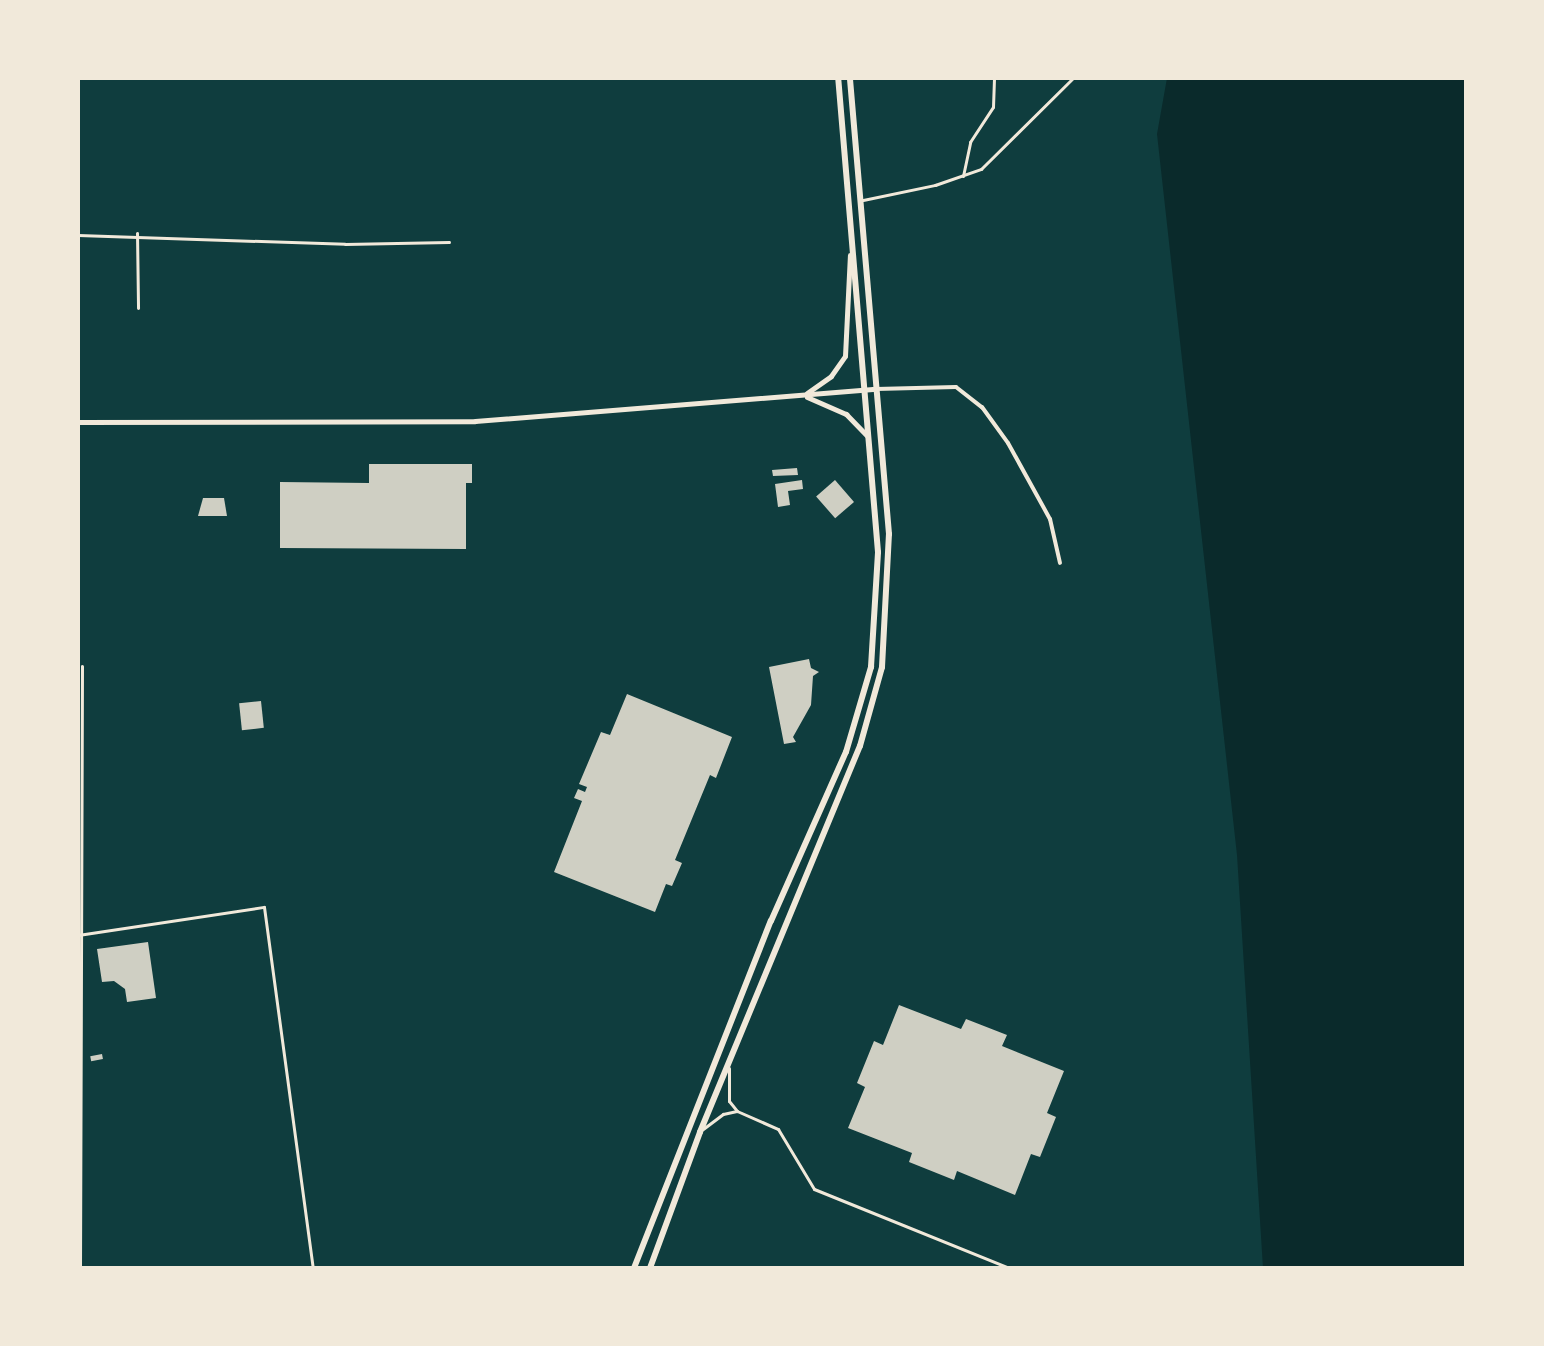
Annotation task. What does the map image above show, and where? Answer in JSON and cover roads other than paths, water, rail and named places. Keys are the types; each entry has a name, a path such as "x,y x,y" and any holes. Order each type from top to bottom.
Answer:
{"main road":[{"path":"634,1268 771,921 846,752 863,699 877,603 871,467 850,255 838,78"},
{"path":"650,1268 700,1132 860,746 882,667 890,561 850,78"},
{"path":"802,395 831,376 845,356 850,255"},
{"path":"78,422 475,421 876,389"},
{"path":"802,395 858,423 868,438 871,467"}],"street":[{"path":"963,176 970,142 993,107 994,78"},
{"path":"859,200 963,176 1007,148 1073,78"},
{"path":"137,233 138,308"},
{"path":"78,235 137,233 345,244 449,242"},
{"path":"876,389 956,387 982,407 1008,443 1050,519 1060,563"},
{"path":"80,1268 82,666"},
{"path":"80,934 264,907 313,1268"},
{"path":"729,1065 729,1101 737,1111 778,1129 814,1189 1010,1268"},
{"path":"700,1132 723,1114 737,1111"}],"water":[{"path":"1167,78 1466,78 1466,1268 1263,1268 1237,855 1157,134"}]}
